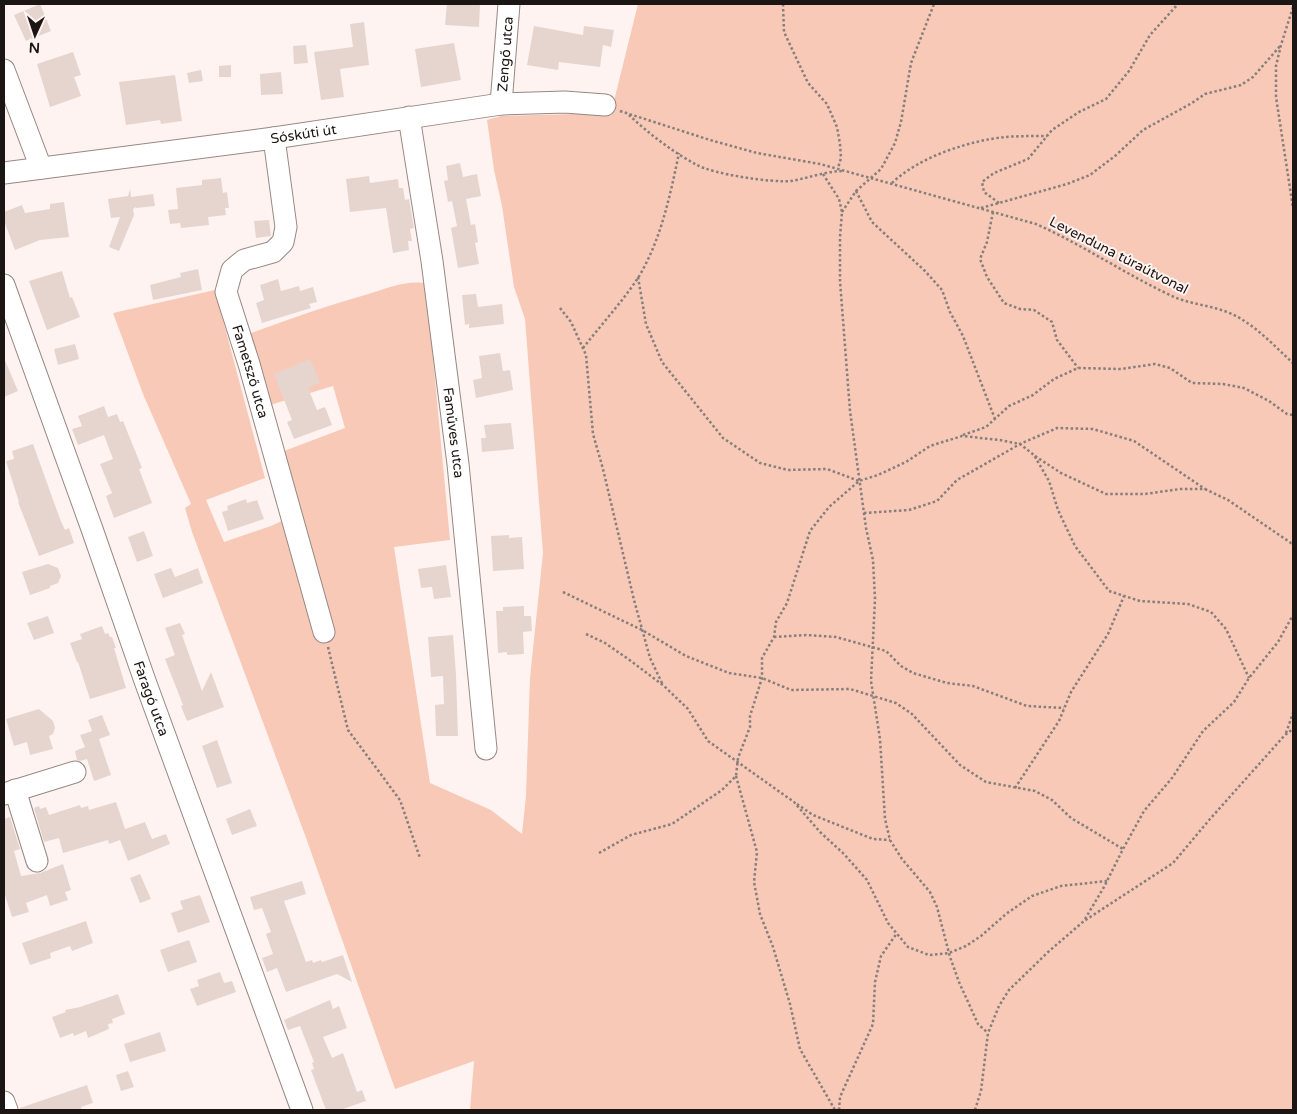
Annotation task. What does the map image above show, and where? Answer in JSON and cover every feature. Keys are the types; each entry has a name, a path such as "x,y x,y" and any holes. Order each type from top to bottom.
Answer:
{"street":[{"name":"Zengő utca","path":"501,104 509,4"},
{"path":"4,70 42,168"},
{"name":"Sóskúti út","path":"4,173 274,138 501,104 565,102 605,105"},
{"name":"Faműves utca","path":"409,117 432,261 458,464 486,749"},
{"name":"Fametsző utca","path":"274,138 286,227 283,242 273,252 244,260 232,270 226,292 249,364 324,632"},
{"name":"Faragó utca","path":"4,285 145,681 302,1110"},
{"path":"37,860 9,792 74,772"},
{"path":"4,1102 7,1110"}],"path":[{"path":"783,4 784,32 808,83 827,104 837,128 841,158 838,168"},
{"path":"842,212 856,191 881,168 895,143 901,122 910,63 934,4"},
{"path":"999,202 984,192 982,182 994,173 1028,159 1052,130 1080,112 1106,99 1129,71 1150,34 1178,4"},
{"path":"1293,7 1276,66 1276,97 1293,208"},
{"path":"979,208 1067,184 1090,175 1115,156 1143,130 1205,94 1241,85 1253,77 1281,45"},
{"name":"Levenduna túraútvonal","path":"605,105 710,140 757,153 838,168 1036,224 1065,237 1108,263 1173,297 1209,305 1229,313 1261,333 1293,363"},
{"path":"628,114 641,126 698,166 761,180 790,181 848,171"},
{"path":"892,184 901,174 944,152 973,143 1005,137 1047,136"},
{"path":"583,348 638,277 656,241 666,214 679,154"},
{"path":"823,174 839,199 842,212 840,281 850,411 876,599 871,681 880,738 885,819 890,840 902,859 930,892 937,907 959,982 978,1024 988,1033"},
{"path":"856,191 872,222 925,271 942,290 950,312 963,336 996,419"},
{"path":"993,212 987,242 980,259 987,277 1004,303 1020,309 1034,310 1052,322 1057,340 1078,368"},
{"path":"638,277 646,324 662,362 723,438 760,463 788,470 827,469 859,481"},
{"path":"560,308 571,322 586,355 592,434 603,470 642,630 650,658 664,686"},
{"path":"837,1110 800,1049 790,1004 760,914 754,882 757,852 736,776 738,762 750,726 750,716 762,678 762,658 774,637 776,622 787,603 810,531 829,507 859,481 878,475 906,462 930,446 986,426 1009,406 1033,395 1054,379 1078,368 1121,370 1155,364 1170,368 1192,383 1223,384 1244,388 1269,401 1287,414 1293,415"},
{"path":"864,513 909,510 937,501 957,480 1020,444 1057,428 1093,429 1134,441 1205,489 1228,500 1293,543"},
{"path":"962,436 1020,444 1061,473 1106,494 1145,494 1180,489 1205,489"},
{"path":"1034,455 1049,481 1058,510 1075,546 1109,591 1140,602 1188,604 1211,612 1226,629 1249,678"},
{"path":"563,592 642,630 686,656 729,673 762,678 791,690 850,690 896,703 912,714 960,765 986,782 1035,791 1052,800 1071,818 1123,848"},
{"path":"1016,788 1059,721 1071,692 1108,634 1124,596"},
{"path":"1084,921 1094,906 1144,811 1172,778 1203,731 1234,702 1249,678 1278,642 1293,615"},
{"path":"324,632 342,698 348,730 400,800 420,858"},
{"path":"586,634 612,648 664,686 688,708 708,741 813,815 873,840 890,840"},
{"path":"774,637 806,635 836,637 886,651 901,666 913,673 947,683 973,686 1027,706 1064,708"},
{"path":"1285,735 1293,714"},
{"path":"975,1110 981,1091 988,1033 999,1006 1010,990 1048,952 1084,921 1173,863 1285,735 1293,729"},
{"path":"600,853 631,835 672,824 722,790 736,776"},
{"path":"794,802 820,832 844,854 867,880 888,923 908,947 929,955 949,953 966,946 1032,896 1061,886 1108,880"},
{"path":"837,1110 840,1097 873,1024 875,982 882,956 897,933"}],"shaded area":[{"path":"638,4 1293,4 1293,1110 470,1110 474,1061 395,1089 305,835 192,532 185,508 191,504 143,394 113,313 215,290 265,478 206,500 224,542 271,526 297,514 284,451 345,428 333,386 270,405 251,333 388,288 410,283 426,283 450,540 394,547 430,783 491,810 522,834 526,796 530,678 543,553 525,319 514,287 487,120 501,116 611,113"}],"building":[{"path":"40,4 51,31 26,41 14,15"},
{"path":"447,4 480,4 479,27 445,25"},
{"path":"364,22 369,65 340,69 344,97 321,100 314,52 353,47 350,24"},
{"path":"534,26 583,35 584,26 614,30 611,47 603,45 600,67 559,62 558,70 527,65"},
{"path":"454,43 461,80 421,87 415,49"},
{"path":"306,45 308,63 294,64 293,46"},
{"path":"73,52 81,75 74,77 81,96 50,107 37,64"},
{"path":"231,65 231,77 219,77 219,66"},
{"path":"201,70 203,81 189,83 187,73"},
{"path":"281,72 283,94 261,95 260,74"},
{"path":"175,75 182,121 161,124 160,120 126,125 119,82"},
{"path":"460,163 463,177 477,174 481,196 466,199 471,225 475,224 478,242 475,243 479,264 458,268 451,228 457,226 452,201 448,202 444,181 448,180 446,166"},
{"path":"369,176 370,183 398,179 399,188 403,188 405,200 409,199 414,228 410,229 412,241 408,241 409,250 393,253 386,208 350,212 346,179"},
{"path":"221,178 223,193 227,192 229,208 225,208 226,215 208,217 209,225 181,228 180,223 170,224 168,210 178,209 176,188 202,185 202,180"},
{"path":"130,189 131,197 153,194 155,206 136,207 133,209 134,215 119,251 109,247 120,217 111,218 108,199 128,196"},
{"path":"64,202 69,237 40,240 15,250 4,221 4,212 22,205 25,213 50,209 50,204"},
{"path":"269,220 271,236 256,238 254,221"},
{"path":"198,269 202,290 153,300 150,285 181,277 180,273"},
{"path":"62,271 70,298 72,297 80,317 47,330 29,281"},
{"path":"278,279 281,291 299,286 300,291 313,287 317,302 309,304 311,308 262,323 256,303 264,300 260,285"},
{"path":"476,294 478,307 502,304 504,324 469,328 469,324 465,325 462,295"},
{"path":"75,344 79,359 58,365 54,349"},
{"path":"500,353 503,371 510,370 513,390 476,398 473,380 482,378 479,356"},
{"path":"4,358 18,391 4,397"},
{"path":"310,359 320,383 308,388 317,410 325,407 332,425 294,439 287,422 292,420 274,374"},
{"path":"104,406 108,417 117,414 120,422 123,421 142,468 139,469 152,503 114,518 106,496 112,493 100,464 113,459 104,435 78,445 72,429 82,426 78,416"},
{"path":"511,423 514,449 482,452 481,438 486,438 484,425"},
{"path":"33,444 60,519 65,530 69,528 74,543 39,556 18,502 6,461 14,459 12,451"},
{"path":"246,499 247,503 257,500 264,519 228,531 222,512 228,510 227,506"},
{"path":"144,531 153,556 137,562 128,537"},
{"path":"509,535 509,538 522,537 524,569 493,571 491,536"},
{"path":"48,564 58,568 61,576 58,583 30,595 22,572"},
{"path":"446,565 451,597 434,599 432,587 421,588 418,569"},
{"path":"171,568 175,577 198,568 203,583 163,598 154,574"},
{"path":"524,606 524,616 531,616 532,631 523,632 524,654 507,655 507,652 498,653 496,611 503,611 503,607"},
{"path":"48,616 54,633 34,640 27,623"},
{"path":"180,623 185,634 182,635 202,691 211,672 224,707 187,721 181,706 183,705 165,659 175,655 165,628"},
{"path":"102,626 105,634 108,633 112,637 126,688 90,699 70,643 82,639 80,634"},
{"path":"453,635 458,736 436,736 435,705 444,704 443,676 431,677 428,637"},
{"path":"39,709 53,721 55,728 53,734 49,736 53,749 30,755 27,742 14,746 6,719"},
{"path":"102,715 110,735 99,739 111,775 94,781 87,759 77,760 75,751 85,747 80,735 92,731 88,720"},
{"path":"217,740 232,783 217,788 202,746"},
{"path":"116,802 125,829 145,822 152,839 166,834 170,844 128,861 120,840 109,844 108,840 63,853 59,838 44,842 34,808 39,806 40,809 46,807 49,815 80,805 81,808 88,806 89,810"},
{"path":"250,809 257,826 232,835 226,819"},
{"path":"10,817 20,849 14,851 21,876 40,873 63,864 71,890 65,892 68,900 50,906 47,895 26,903 29,912 12,917 4,892 4,819"},
{"path":"140,874 151,899 140,903 130,878"},
{"path":"302,881 306,894 284,901 306,962 312,960 313,963 321,960 322,962 343,955 352,982 337,974 286,992 277,968 267,972 262,958 273,954 266,934 271,932 262,908 254,910 250,897"},
{"path":"200,895 210,922 178,933 171,913 183,909 180,901"},
{"path":"86,921 93,943 72,951 70,946 50,953 51,958 30,965 22,943"},
{"path":"189,940 197,962 168,972 160,950"},
{"path":"220,972 224,983 232,981 236,992 197,1006 190,989 199,986 197,980"},
{"path":"118,994 125,1014 112,1019 113,1023 108,1024 109,1029 88,1038 86,1031 74,1036 73,1033 60,1038 52,1017 66,1012 65,1010"},
{"path":"330,1000 333,1009 339,1006 347,1028 323,1037 332,1058 343,1053 357,1092 362,1090 366,1101 340,1110 326,1110 311,1070 314,1069 312,1063 314,1062 300,1026 288,1030 284,1020"},
{"path":"160,1032 166,1051 130,1062 124,1044"},
{"path":"128,1071 134,1087 121,1091 116,1075"},
{"path":"87,1085 93,1103 81,1107 82,1110 20,1110 20,1108"}]}
